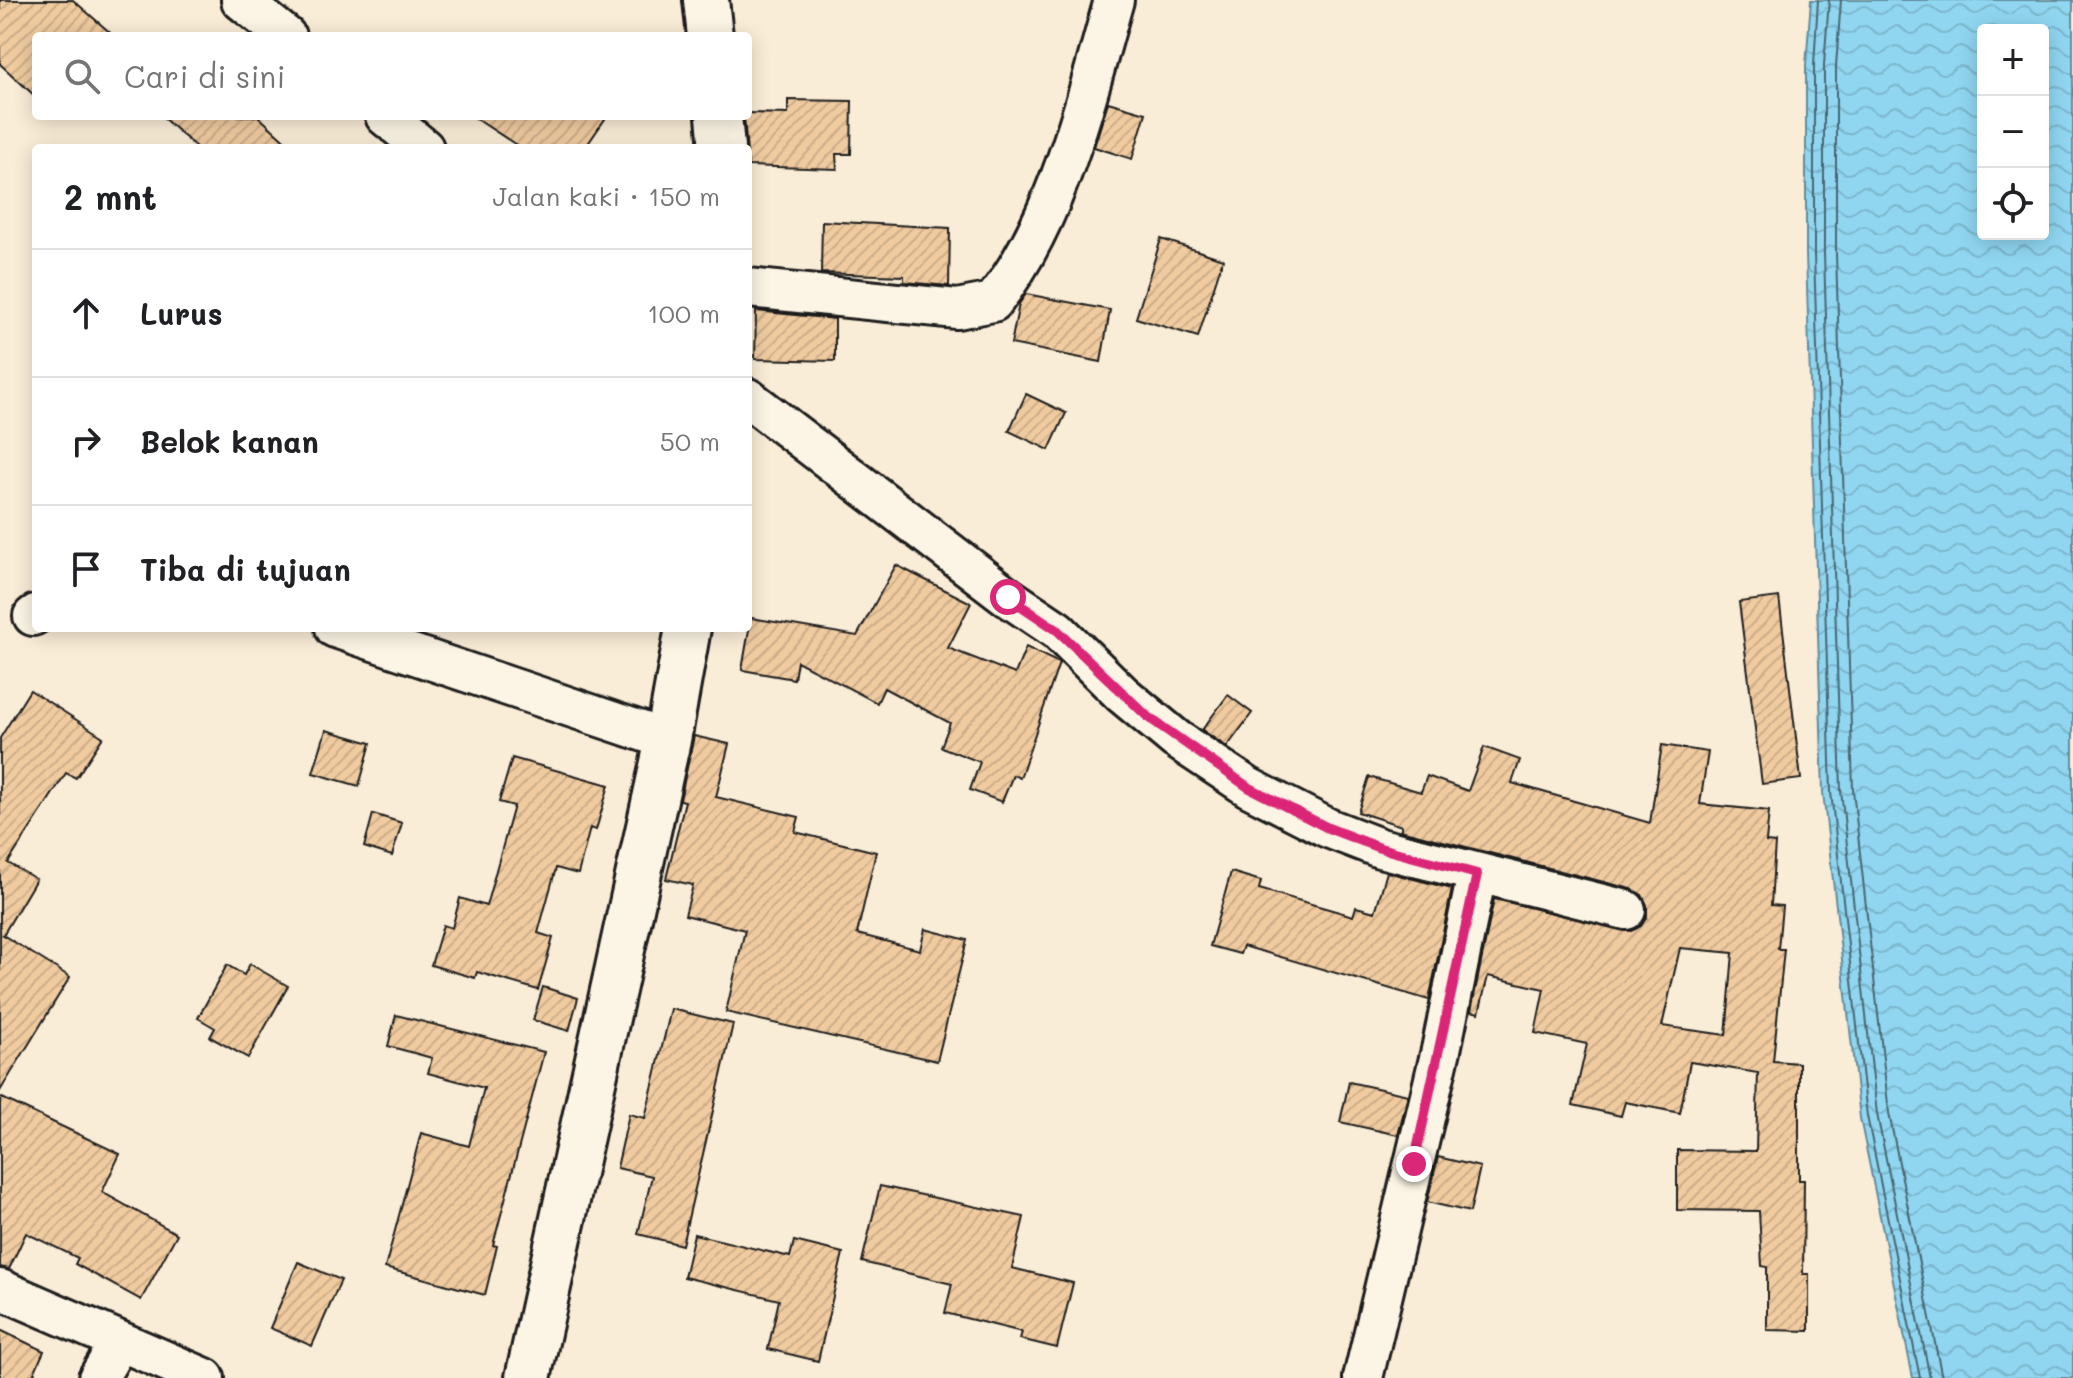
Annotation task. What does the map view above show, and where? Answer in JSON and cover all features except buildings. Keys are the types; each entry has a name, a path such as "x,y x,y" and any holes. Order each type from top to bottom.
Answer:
{"highway":[{"path":"706,0 710,32"},
{"path":"719,120 722,144"},
{"path":"528,1378 668,740 687,632"}],"street":[{"path":"241,0 281,32"},
{"path":"752,288 957,309 993,302 1015,275 1051,204 1114,0"},
{"path":"390,120 419,144"},
{"path":"752,401 1008,597 1057,630 1167,732 1248,787 1328,828 1380,848 1626,910"},
{"path":"347,632 668,740"},
{"path":"1363,1378 1441,1050 1477,874"},
{"path":"0,1289 205,1378"},
{"path":"98,1378 119,1343"}],"water":[{"path":"1811,0 2073,0 2073,1378 1913,1378 1860,1118 1823,792 1806,254 1806,65"}],"route":[{"path":"1008,597 1057,630 1148,717 1248,787 1328,828 1380,848 1477,874 1414,1164"}]}
